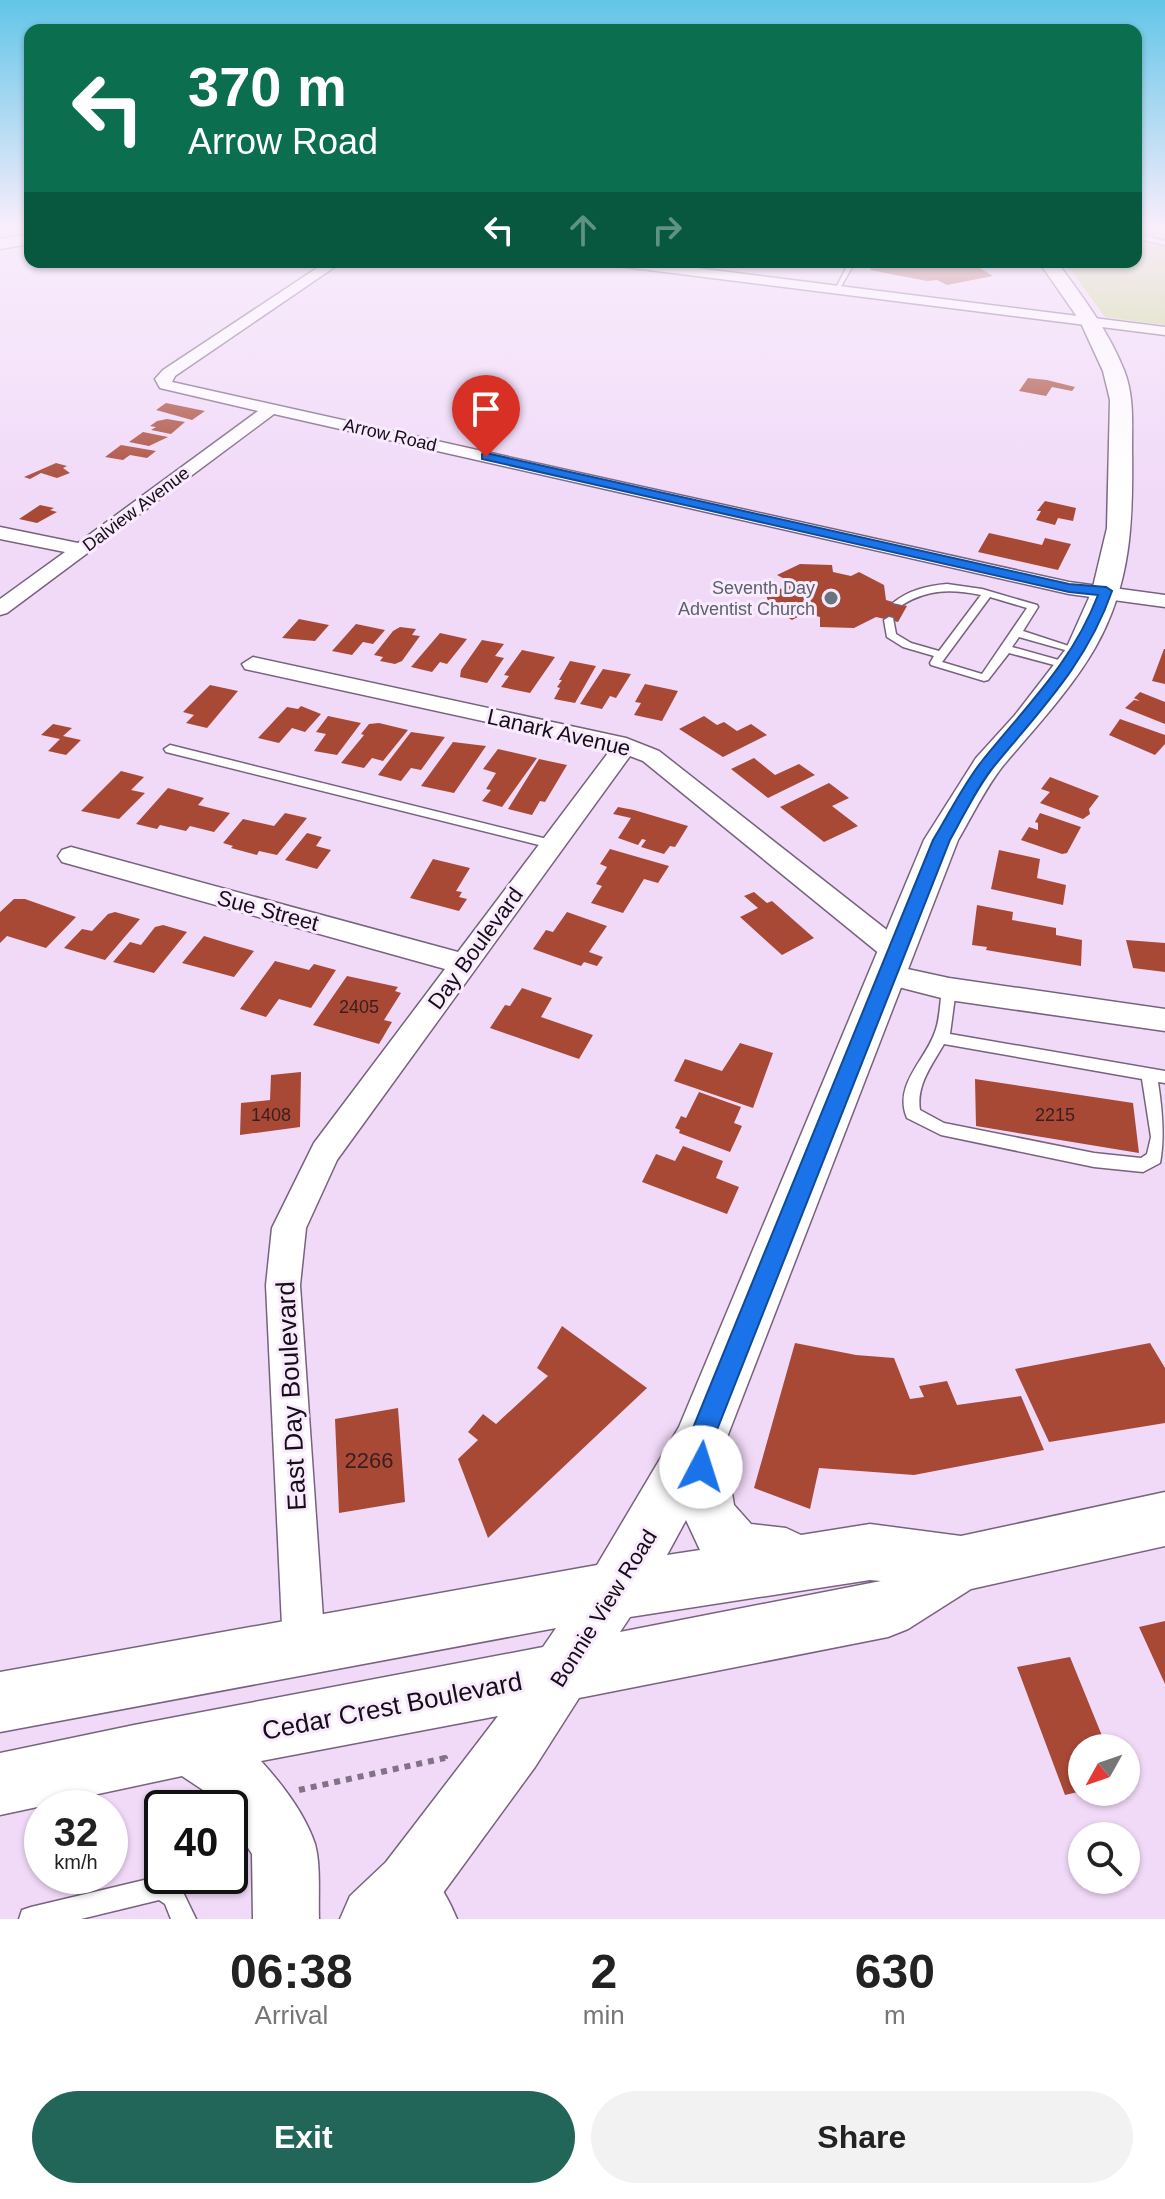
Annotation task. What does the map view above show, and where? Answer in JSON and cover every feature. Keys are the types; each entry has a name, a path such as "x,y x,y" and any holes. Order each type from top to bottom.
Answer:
{"street":[{"name":"Arrow Road","path":"256,316 163,379 166,385 1069,588 1165,601"},
{"path":"1047,316 1165,331"},
{"name":"Bonnie View Road","path":"405,1908 564,1672 698,1445 941,840 987,765 1074,659 1092,628 1106,591 1120,528 1121,400 1114,371 1086,316"},
{"name":"Dalview Avenue","path":"0,609 272,408"},
{"path":"0,533 81,549"},
{"name":"Lanark Avenue","path":"253,664 626,745 651,756 675,773 893,964 949,989 1165,1020"},
{"name":"Day Boulevard","path":"325,1152 626,745"},
{"name":"Sue Street","path":"71,856 464,964"},
{"name":"East Day Boulevard","path":"304,1647 283,1285 289,1228 325,1152"},
{"path":"698,1445 707,1512 723,1538 746,1551 821,1560"},
{"name":"Cedar Crest Boulevard","path":"0,1784 888,1609 961,1564 1165,1519"},
{"name":"Cedar Crest Boulevard","path":"0,1702 554,1600 870,1552 961,1564"},
{"path":"187,1745 225,1768 255,1801 284,1847 286,1919"}],"lane":[{"path":"898,603 927,587 945,586 987,594 1033,607 984,678 935,663 987,594"},
{"path":"889,620 891,635 907,645 941,655"},
{"path":"1017,633 1074,659"},
{"path":"1006,649 1074,659"},
{"path":"170,749 551,844"},
{"path":"941,1038 1157,1076 1159,1137 1154,1158 1143,1165 1094,1160 941,1129 913,1114 909,1101 930,1051 941,1038 949,989"},
{"path":"31,1919 161,1888 173,1896 184,1919"}],"path":[{"path":"287,1792 445,1758"}],"green space":[{"path":"1165,316 1165,325 1105,317"}],"building":[{"path":"1028,378 1075,387 1072,391 1052,387 1046,396 1019,391"},
{"path":"166,403 205,411 192,420 156,410"},
{"path":"157,421 185,422 171,434 151,430 156,427 150,426"},
{"path":"143,432 168,437 149,446 129,442"},
{"path":"121,445 156,451 147,458 130,455 123,460 105,457"},
{"path":"56,463 67,466 63,468 70,473 57,478 41,473 30,479 24,477"},
{"path":"1045,501 1076,508 1073,521 1058,518 1055,525 1036,520 1041,511 1037,511"},
{"path":"40,505 54,508 50,510 57,512 37,523 19,519"},
{"path":"989,533 1042,545 1045,538 1071,544 1058,570 978,552"},
{"path":"800,564 832,565 833,572 851,576 859,572 884,585 886,600 907,606 898,622 876,617 854,628 820,627 820,617 805,613 792,620 768,606 766,588 784,589 790,582 777,575"},
{"path":"299,619 329,625 315,641 282,638"},
{"path":"356,624 385,630 373,644 363,642 352,655 332,651"},
{"path":"400,627 416,629 412,635 420,636 402,661 395,664 380,661 383,657 374,655 393,631"},
{"path":"440,633 467,639 447,664 440,662 432,672 411,667"},
{"path":"482,640 504,644 495,656 504,658 487,683 460,677 461,670"},
{"path":"1165,649 1165,684 1152,681"},
{"path":"522,650 555,657 530,693 501,687 509,676 504,675"},
{"path":"570,661 596,666 575,703 554,699 560,688 557,687 562,680 559,680"},
{"path":"603,669 631,674 616,698 610,696 602,709 580,704"},
{"path":"645,684 678,691 662,721 634,715 641,703 635,702"},
{"path":"210,685 238,691 207,728 186,723 194,715 183,712"},
{"path":"1140,692 1165,702 1165,724 1125,708 1134,700 1140,701 1134,698"},
{"path":"301,706 321,714 305,732 292,728 279,743 258,738 287,707 298,709"},
{"path":"328,716 361,723 337,755 314,751 326,734 316,732"},
{"path":"704,716 717,725 724,722 737,731 751,724 767,735 723,757 679,729"},
{"path":"1120,719 1165,735 1165,744 1155,755 1109,735"},
{"path":"379,723 408,730 383,761 372,758 364,768 341,763 369,724"},
{"path":"53,724 72,728 63,736 81,740 66,755 48,751 60,739 41,735"},
{"path":"411,732 445,737 421,770 411,768 401,781 378,775"},
{"path":"453,742 486,746 454,793 421,786"},
{"path":"498,749 537,758 502,807 482,801 491,790 486,789 496,773 483,769"},
{"path":"754,758 775,775 799,764 815,775 768,798 731,769"},
{"path":"539,759 567,765 545,802 540,801 532,815 508,809"},
{"path":"121,771 144,777 131,790 145,793 119,819 81,811"},
{"path":"1050,777 1099,796 1089,809 1090,814 1083,819 1040,803 1050,792 1041,789"},
{"path":"829,783 849,798 832,806 858,826 824,842 780,807"},
{"path":"168,788 204,798 198,805 230,813 214,832 190,826 186,831 136,824"},
{"path":"618,807 688,826 675,847 670,846 664,854 641,847 646,840 642,839 638,845 618,838 631,818 613,814"},
{"path":"285,813 307,818 277,855 259,851 257,855 223,843 243,819 274,826"},
{"path":"1040,813 1081,827 1067,853 1021,840 1029,827 1038,830 1038,823 1035,822"},
{"path":"307,833 322,837 316,846 331,850 317,869 285,860"},
{"path":"610,849 669,866 658,883 644,879 623,913 591,903 602,886 596,884 607,867 600,864"},
{"path":"999,850 1040,859 1037,878 1066,885 1063,905 991,889"},
{"path":"433,859 470,868 456,891 462,892 459,897 467,899 459,911 410,898"},
{"path":"754,892 767,903 772,901 814,938 782,955 740,917 758,908 744,896"},
{"path":"14,899 25,899 76,917 46,948 7,936 0,943 0,912"},
{"path":"977,905 1013,912 1012,920 1056,928 1056,935 1082,940 1081,966 972,945"},
{"path":"115,912 140,919 105,960 64,948 82,929 92,931 108,914"},
{"path":"567,912 607,926 589,952 603,957 597,966 584,962 581,966 533,949 546,930 553,932"},
{"path":"163,925 187,932 154,973 113,962 130,942 141,945 155,927"},
{"path":"204,936 254,951 234,977 182,963"},
{"path":"1126,940 1165,943 1165,972 1133,968"},
{"path":"275,961 309,970 314,964 336,970 311,1008 279,999 266,1017 240,1009"},
{"path":"347,976 398,987 395,991 401,993 384,1020 392,1022 379,1044 313,1025"},
{"path":"522,988 552,998 541,1017 593,1035 579,1059 490,1028 505,1005 510,1006"},
{"path":"740,1043 773,1053 753,1108 674,1081 685,1059 722,1071"},
{"path":"301,1072 300,1127 240,1135 241,1103 270,1100 271,1075"},
{"path":"975,1079 1133,1103 1139,1153 976,1126"},
{"path":"699,1092 741,1107 734,1123 742,1126 730,1152 679,1133 680,1130 675,1128 681,1116 686,1118"},
{"path":"683,1146 723,1161 716,1178 739,1187 727,1214 642,1182 656,1154 675,1161"},
{"path":"562,1326 647,1388 488,1538 458,1459 478,1440 468,1432 483,1414 496,1424 548,1376 537,1368"},
{"path":"795,1343 856,1355 894,1358 910,1399 924,1397 919,1386 947,1381 957,1405 1021,1396 1044,1450 914,1475 819,1468 810,1509 754,1488"},
{"path":"1150,1343 1165,1368 1165,1423 1049,1442 1015,1369"},
{"path":"398,1408 405,1502 339,1513 335,1419"},
{"path":"1165,1621 1165,1684 1139,1627"},
{"path":"1070,1657 1101,1734 1068,1734 1068,1794 1065,1795 1017,1667"}],"place":[{"name":"Seventh Day Adventist Church","path":"831,598"}],"route":[{"path":"486,457 1069,588 1106,591 1092,628 1079,651 1026,722 987,765 941,840 698,1445 701,1467"}]}
